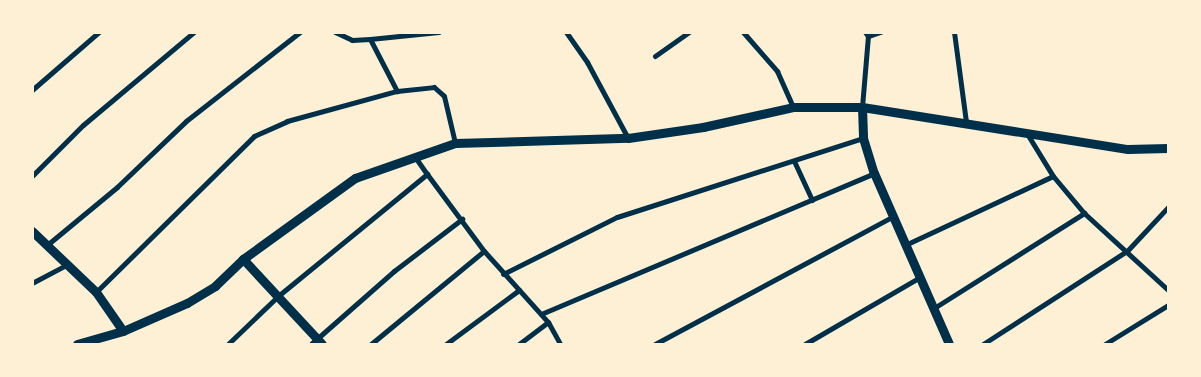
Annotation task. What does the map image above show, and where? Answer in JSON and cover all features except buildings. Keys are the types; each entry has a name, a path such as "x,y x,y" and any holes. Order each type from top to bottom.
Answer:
{"street":[{"path":"32,90 99,32"},
{"path":"32,176 83,124 194,32"},
{"path":"47,245 117,187 186,121 300,32"},
{"path":"335,32 352,40 439,32"},
{"path":"566,32 587,62 628,138"},
{"path":"655,56 689,32"},
{"path":"743,32 776,71 793,106"},
{"path":"880,32 866,34 862,107 863,138 874,173 934,308 947,344"},
{"path":"954,32 966,122"},
{"path":"370,39 397,91"},
{"path":"96,292 254,136 288,121 397,91 434,87 444,96 455,143"},
{"path":"76,344 123,331 187,303 215,286 243,259 355,178 455,143 628,138 703,127 793,106 862,107 1128,148 1168,148"},
{"path":"1026,132 1053,176 1084,213 1168,290"},
{"path":"503,274 617,217 863,138"},
{"path":"415,157 484,251 548,322 560,344"},
{"path":"794,161 812,200"},
{"path":"541,314 874,173"},
{"path":"228,344 278,296 427,174"},
{"path":"905,244 1053,176"},
{"path":"983,344 1127,251 1168,207"},
{"path":"934,308 1084,213"},
{"path":"655,344 892,217"},
{"path":"243,259 278,296 316,343 394,271 462,219"},
{"path":"32,231 69,264 96,292 123,331"},
{"path":"370,344 484,251"},
{"path":"32,283 69,264"},
{"path":"805,344 920,277"},
{"path":"446,344 519,290"},
{"path":"1105,344 1168,305"},
{"path":"520,344 548,322"}]}
